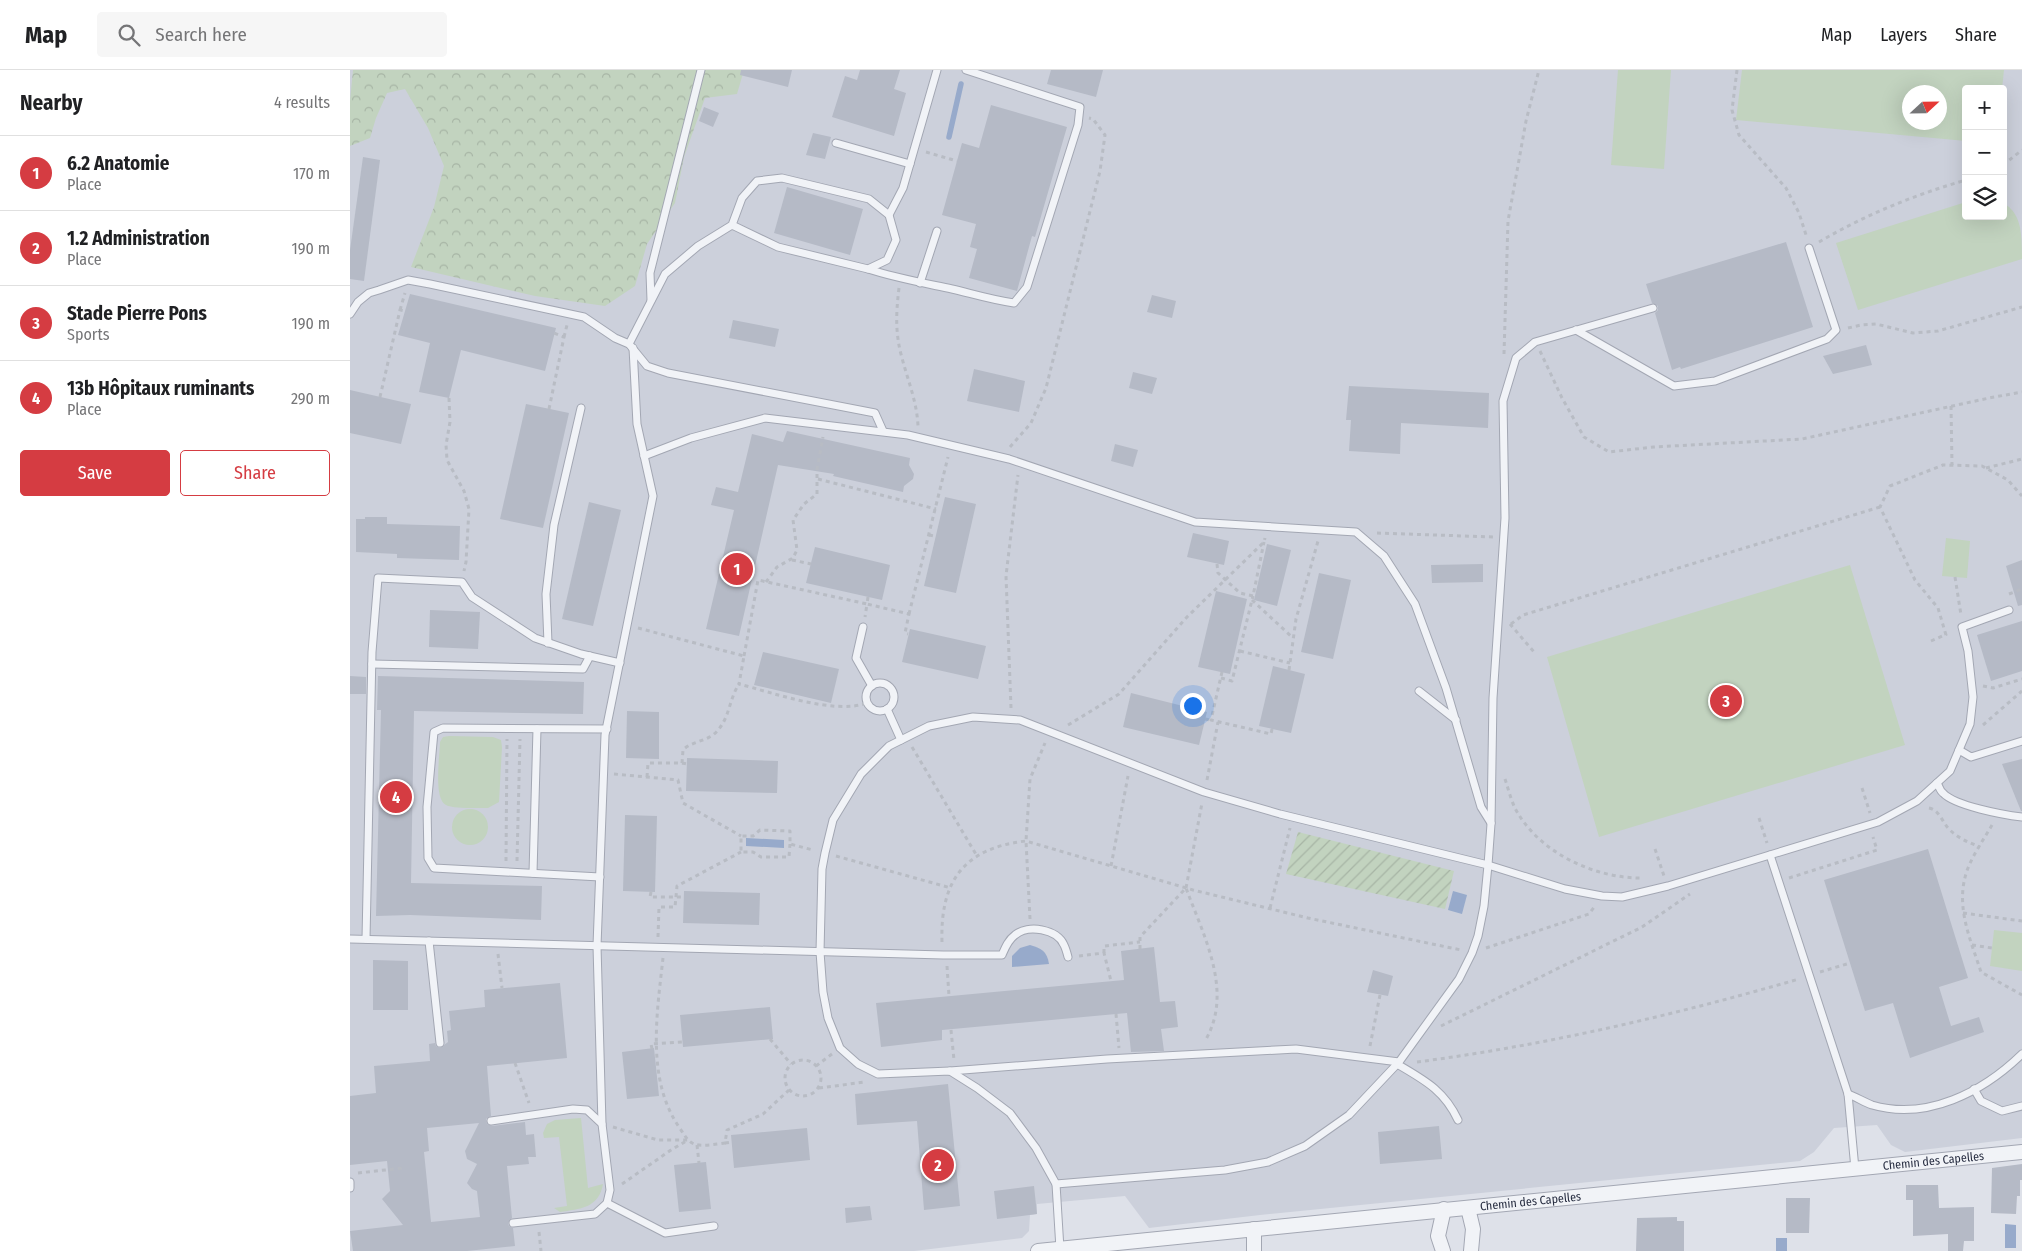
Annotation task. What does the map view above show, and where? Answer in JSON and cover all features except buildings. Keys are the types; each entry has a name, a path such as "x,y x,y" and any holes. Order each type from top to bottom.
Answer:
{"street":[{"name":"Chemin des Capelles","path":"1038,1251 2022,1152"},
{"path":"1468,1208 1473,1230 1471,1251"},
{"path":"1443,1251 1438,1236 1444,1209"},
{"path":"1444,1209 1452,1251"},
{"path":"1254,1229 1254,1251"}],"lane":[{"path":"651,301 650,273 701,70"},
{"path":"889,215 903,188 938,70"},
{"path":"732,225 778,247 868,269 900,279 992,300 1014,303 1027,287 1078,125 1080,107 966,70"},
{"path":"836,142 910,164"},
{"path":"513,1223 595,1214 607,1204 610,1190 602,1124 597,946 606,729 652,496 637,424 631,346 665,274 698,246 732,225 742,198 757,182 782,178 869,200 889,215 896,240 886,260 868,269"},
{"path":"920,283 936,231"},
{"path":"1576,330 1674,386 1715,381 1828,339 1836,330 1810,248"},
{"path":"350,314 358,302 369,293 408,280 584,317 615,338 631,346 647,366 668,373 875,413 883,431"},
{"path":"1056,1184 1225,1170 1268,1162 1305,1146 1348,1115 1398,1063 1459,978 1472,953 1484,906 1488,865 1491,824 1493,698 1504,538 1504,401 1516,358 1536,342 1653,308"},
{"path":"548,643 546,594 554,525 581,408"},
{"path":"644,456 692,438 765,418 826,424 918,437 1001,457 1195,522 1356,532 1384,556 1416,604 1456,721 1481,807 1491,824"},
{"path":"366,939 372,664 378,578 462,582 472,597 534,638 590,656 620,663"},
{"path":"1458,1120 1453,1109 1432,1084 1398,1063 1368,1057 1296,1049 878,1074 858,1064 840,1048 828,1018 823,992 820,952 822,869 833,820 861,774 889,746 929,726 973,716 1011,719 1020,720 1053,732 1204,792 1293,817 1488,865 1565,888 1602,896 1622,897 1668,886 1870,825 1917,801 1950,771 1970,724 1973,697 1962,627 2009,610"},
{"path":"863,627 856,658 872,686"},
{"path":"372,664 583,669 590,656"},
{"path":"885,685 892,690 894,699 887,709 877,711 869,706 867,694 872,686 885,685"},
{"path":"1419,691 1456,721"},
{"path":"887,709 904,739"},
{"path":"600,877 434,868 428,858 427,807 434,732 443,728 606,729"},
{"path":"533,873 538,729"},
{"path":"1959,750 1971,757 2022,741"},
{"path":"1937,783 1943,794 1952,799 1975,808 2022,817"},
{"path":"1770,855 1848,1094 1855,1170"},
{"path":"350,939 943,956 1002,955 1007,943 1015,934 1030,929 1047,932 1058,937 1064,945 1068,957"},
{"path":"429,941 440,1043"},
{"path":"1848,1094 1872,1104 1897,1109 1925,1108 1947,1103 1974,1089 2022,1054"},
{"path":"950,1071 977,1088 1010,1113 1036,1148 1056,1184 1060,1249"},
{"path":"1974,1089 1981,1101 2002,1111 2022,1106"},
{"path":"492,1121 545,1115 573,1109 587,1110 602,1124"},
{"path":"350,1182 350,1188"},
{"path":"607,1204 665,1232 714,1226"}],"path":[{"path":"1504,362 1508,221 1526,121 1538,70"},
{"path":"1737,70 1732,110 1739,135 1786,188 1800,212 1810,248 1847,225 1912,197 1962,181"},
{"path":"1001,457 1031,423 1046,388 1100,171 1105,135 1093,119 1079,114"},
{"path":"915,148 957,161"},
{"path":"2007,161 2022,150"},
{"path":"900,279 895,320 901,356 917,408 918,437"},
{"path":"1828,339 1849,328 1861,325 1876,324 1914,333 1938,331 2022,307"},
{"path":"380,397 400,310 405,312"},
{"path":"548,409 564,337 554,333"},
{"path":"1536,342 1562,398 1584,437 1609,452 1654,447 1802,439 2022,392"},
{"path":"449,398 450,422 446,445 447,460 464,491 469,509 466,562 462,582"},
{"path":"1951,406 1952,465"},
{"path":"766,582 777,567 791,559 797,550 793,520 804,504 817,494 817,469 826,424"},
{"path":"908,634 905,633 909,614 951,445"},
{"path":"1985,468 2022,459"},
{"path":"1011,719 1006,576 1019,462"},
{"path":"1511,624 1523,614 1880,507 1890,486 1943,464 1982,466 2008,480 2022,496"},
{"path":"818,479 936,509"},
{"path":"1880,507 1915,580 1938,608 1946,635"},
{"path":"1220,678 1232,681 1268,526"},
{"path":"1289,670 1296,619 1321,530"},
{"path":"1351,532 1504,538"},
{"path":"929,535 935,536"},
{"path":"1030,929 1026,841 1030,779 1039,755 1053,732 1118,694 1187,617 1264,542"},
{"path":"791,559 811,564"},
{"path":"1217,564 1218,573 1240,593 1253,595 1294,638"},
{"path":"1956,577 1962,627"},
{"path":"682,763 683,750 712,736 723,724 729,712 734,692 739,684 758,580 909,614"},
{"path":"2009,594 2022,589"},
{"path":"863,627 868,597"},
{"path":"1499,610 1534,652"},
{"path":"627,625 744,656"},
{"path":"1931,641 1938,638"},
{"path":"1240,651 1290,663"},
{"path":"1211,720 1222,672"},
{"path":"1971,677 1982,686 1993,688 2022,679"},
{"path":"739,684 831,706 857,706 867,702"},
{"path":"1966,734 1976,731 2022,691"},
{"path":"1205,719 1271,734 1272,729"},
{"path":"1194,1055 1208,1036 1216,1017 1218,1001 1217,979 1186,888 1218,722"},
{"path":"506,872 507,729"},
{"path":"517,872 520,729"},
{"path":"904,739 977,856"},
{"path":"647,777 648,761 687,764"},
{"path":"1111,866 1131,763"},
{"path":"604,773 678,780 683,804 741,836 753,836 760,830 790,831 790,857 761,857 754,852 741,852 677,886 676,907 659,907 661,948 657,1044 662,1095 672,1117 688,1140"},
{"path":"1503,775 1519,815 1539,838 1566,859 1604,873 1640,878 1648,877"},
{"path":"1862,788 1868,806"},
{"path":"1924,811 1931,807 1948,828 1960,839 1980,847"},
{"path":"1998,813 1968,869 1961,902 1965,926 1980,972 2022,996"},
{"path":"1861,816 1870,814"},
{"path":"1270,908 1293,817"},
{"path":"1759,818 1770,855"},
{"path":"1779,882 1877,850 1870,825"},
{"path":"741,836 741,852"},
{"path":"943,956 942,934 945,909 956,874 972,858 990,849 1010,843 1026,841 1186,888 1472,953 1589,914 1602,896"},
{"path":"1759,847 1776,842"},
{"path":"790,844 951,888"},
{"path":"1655,849 1668,886"},
{"path":"1656,876 1673,872"},
{"path":"1140,949 1140,937 1186,888"},
{"path":"651,892 650,897 684,897"},
{"path":"1417,1038 1642,928 1690,894"},
{"path":"1963,913 2022,921"},
{"path":"1111,981 1104,946 1140,942"},
{"path":"496,943 502,988"},
{"path":"1972,945 1992,948"},
{"path":"1084,955 1104,953"},
{"path":"1398,1063 1460,1055 1628,1025 1716,1003 1850,963"},
{"path":"948,971 949,996"},
{"path":"1368,1057 1380,994"},
{"path":"1116,1014 1118,1046"},
{"path":"951,1030 954,1056"},
{"path":"770,1039 791,1064"},
{"path":"652,1049 651,1044 683,1042"},
{"path":"816,1066 840,1048"},
{"path":"800,1060 806,1060 816,1066 821,1077 818,1088 814,1092 797,1096 789,1090 785,1083 785,1077 786,1071 791,1064 800,1060"},
{"path":"515,1063 529,1104 545,1115"},
{"path":"818,1088 870,1082 874,1072"},
{"path":"725,1143 727,1130 763,1114 789,1090"},
{"path":"602,1124 658,1140 688,1140 698,1145 732,1142"},
{"path":"610,1190 615,1189 688,1140"},
{"path":"698,1145 699,1163"},
{"path":"350,1173 403,1168"},
{"path":"537,1221 540,1251"}],"shaded area":[{"path":"350,70 2022,70 2022,1138 1905,1152 1891,1145 1877,1125 1834,1128 1814,1152 1800,1161 1260,1215 1149,1228 1125,1196 1037,1204 1037,1214 1030,1215 1029,1231 1022,1238 914,1251 350,1251"}],"green space":[{"path":"353,70 744,70 737,94 705,98 684,157 675,203 647,244 635,286 605,306 535,296 411,267 434,207 444,166 428,128 405,89 387,93 370,138 350,146 350,101"},
{"path":"1618,70 1671,70 1664,169 1611,165"},
{"path":"1742,70 2004,70 2002,85 1962,85 1962,141 1736,120"},
{"path":"1962,203 1962,220 2007,220 2007,206 2014,213 2020,226 2022,259 1858,310 1836,243"},
{"path":"1946,538 1970,541 1967,578 1942,576"},
{"path":"1850,565 1905,745 1599,837 1547,657"},
{"path":"443,737 493,737 501,740 499,802 488,808 460,808 446,805 442,801 438,786 440,742"},
{"path":"470,809 477,810 483,814 487,820 487,834 483,840 477,844 470,845 463,844 457,840 453,834 452,827 453,820 457,814 463,810"},
{"path":"1298,832 1454,871 1445,909 1286,874"},
{"path":"1994,930 2022,933 2022,971 1990,966"},
{"path":"581,1118 588,1188 603,1184 601,1192 593,1203 581,1208 560,1212 554,1208 567,1206 559,1137 544,1138 543,1133 547,1124 555,1120"}],"water":[{"path":"746,838 784,840 784,848 746,846"},
{"path":"1453,891 1467,895 1462,914 1448,910"},
{"path":"1030,945 1043,951 1047,956 1049,964 1012,967 1012,956 1020,948"},
{"path":"2005,1224 2016,1225 2016,1248 2005,1248"},
{"path":"1776,1238 1787,1238 1787,1251 1776,1251"}],"waterway":[{"path":"949,137 961,84"}],"place":[{"name":"6.2 Anatomie","path":"737,569"},
{"name":"Stade Pierre Pons","path":"1726,701"},
{"name":"13b Hôpitaux ruminants","path":"396,797"},
{"name":"1.2 Administration","path":"938,1165"}]}
